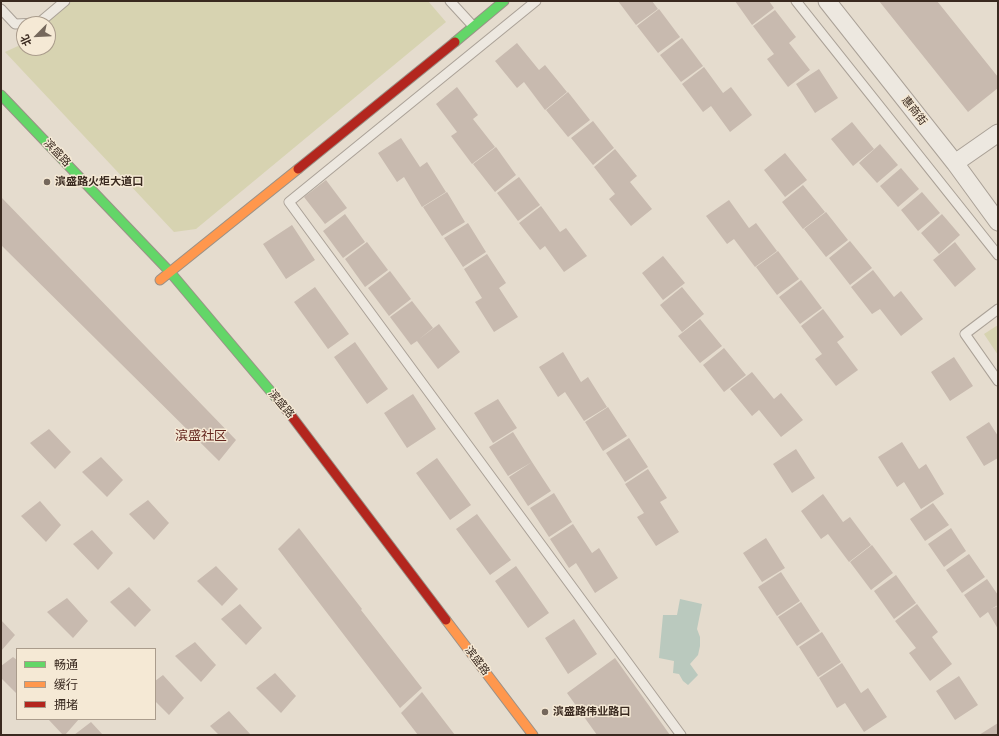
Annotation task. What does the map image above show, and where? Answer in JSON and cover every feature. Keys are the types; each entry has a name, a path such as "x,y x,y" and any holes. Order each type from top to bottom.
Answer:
{"main road":[{"path":"160,280 504,1"},
{"name":"滨盛路","path":"1,95 170,272 290,414 533,735"}],"street":[{"name":"惠商街","path":"827,1 955,163 998,222"},
{"path":"955,163 998,133"}],"lane":[{"path":"1,9 15,24 39,23 65,1"},
{"path":"450,1 473,26"},
{"path":"536,1 289,202 681,735"},
{"path":"796,1 998,255"},
{"path":"998,309 965,334 998,381"}],"shaded area":[{"path":"72,1 428,1 446,22 196,229 174,232 5,52 16,47 16,56 56,56 56,16 54,16"},
{"path":"998,325 998,355 984,334"},
{"path":"680,599 702,604 697,629 700,637 700,646 698,655 690,664 698,675 688,685 683,681 679,674 673,673 674,661 659,658 663,615 677,615"}],"building":[{"path":"618,1 652,1 658,9 636,25"},
{"path":"735,1 769,1 774,8 752,25"},
{"path":"879,1 937,1 998,77 998,88 968,112"},
{"path":"659,9 680,37 658,53 637,26"},
{"path":"775,10 796,37 789,43 810,70 788,87 767,59 774,54 753,26"},
{"path":"682,38 703,66 681,82 660,55"},
{"path":"517,43 539,70 545,65 567,92 545,110 524,82 517,88 495,61"},
{"path":"704,67 723,93 731,87 752,115 730,132 711,106 703,112 682,84"},
{"path":"819,69 838,98 815,113 796,84"},
{"path":"457,87 478,115 473,119 495,147 472,164 451,136 457,132 436,104"},
{"path":"568,92 590,120 568,137 546,110"},
{"path":"593,121 614,148 593,165 571,138"},
{"path":"852,122 874,149 853,166 831,139"},
{"path":"401,138 420,167 427,162 446,192 422,207 404,177 397,182 378,153"},
{"path":"880,144 898,165 877,183 859,163"},
{"path":"496,147 516,175 495,192 473,164"},
{"path":"615,149 637,176 630,182 652,209 631,226 609,199 615,194 594,167"},
{"path":"785,153 807,180 785,197 764,170"},
{"path":"901,168 919,189 898,207 880,186"},
{"path":"519,177 540,205 518,221 497,193"},
{"path":"326,180 347,208 325,224 304,197"},
{"path":"803,185 825,212 803,229 782,202"},
{"path":"447,192 465,222 442,236 423,207"},
{"path":"922,192 940,213 918,231 901,210"},
{"path":"1,197 236,440 219,461 1,245"},
{"path":"729,200 749,228 756,223 777,251 755,267 734,239 727,244 706,216"},
{"path":"541,206 560,232 566,228 587,256 564,272 545,246 540,250 519,223"},
{"path":"826,212 848,240 826,257 804,229"},
{"path":"345,214 365,242 343,258 323,231"},
{"path":"942,214 960,235 939,254 921,233"},
{"path":"468,223 486,252 463,267 444,238"},
{"path":"292,225 315,260 286,279 263,244"},
{"path":"850,241 872,268 850,285 829,258"},
{"path":"367,242 388,270 365,287 345,259"},
{"path":"955,242 976,269 955,287 933,260"},
{"path":"778,251 799,279 777,295 756,267"},
{"path":"487,254 506,283 499,288 518,317 494,332 475,302 482,298 464,269"},
{"path":"663,256 685,283 663,300 642,273"},
{"path":"873,270 894,297 901,291 923,319 901,336 880,309 872,314 851,287"},
{"path":"390,271 411,299 389,316 368,288"},
{"path":"801,280 822,308 800,324 779,297"},
{"path":"315,287 349,334 328,349 294,302"},
{"path":"682,287 704,314 682,332 660,305"},
{"path":"412,301 433,328 418,340 439,324 460,352 438,369 417,341 411,345 390,317"},
{"path":"823,309 844,337 837,342 858,370 836,386 815,359 822,354 801,326"},
{"path":"700,319 722,346 700,363 678,336"},
{"path":"355,342 388,389 367,404 334,357"},
{"path":"724,348 746,375 724,392 703,365"},
{"path":"563,352 581,382 588,377 607,407 584,421 565,392 558,397 539,367"},
{"path":"954,357 973,386 950,401 931,372"},
{"path":"752,372 774,399 781,393 803,420 781,437 759,410 752,416 730,389"},
{"path":"413,394 436,429 407,448 384,413"},
{"path":"498,399 517,428 493,443 474,413"},
{"path":"608,407 627,436 603,451 585,422"},
{"path":"989,422 998,436 998,458 984,466 966,437"},
{"path":"49,429 71,452 55,469 30,443"},
{"path":"513,432 532,462 508,476 489,447"},
{"path":"629,438 648,467 625,482 606,453"},
{"path":"902,442 919,469 926,464 944,494 921,509 904,482 897,487 878,457"},
{"path":"796,449 815,478 792,493 773,464"},
{"path":"101,457 123,480 107,497 82,472"},
{"path":"437,458 471,505 450,520 416,473"},
{"path":"532,462 551,491 528,506 509,477"},
{"path":"648,469 667,498 660,502 679,532 656,546 637,517 644,513 625,484"},
{"path":"554,493 572,522 549,537 530,508"},
{"path":"823,494 843,522 850,517 871,545 849,562 828,534 821,539 801,511"},
{"path":"148,500 169,523 154,540 129,514"},
{"path":"40,501 61,525 46,542 21,516"},
{"path":"933,503 949,525 925,541 910,519"},
{"path":"477,514 511,560 490,575 456,529"},
{"path":"573,524 592,553 599,548 618,578 595,593 576,563 569,568 550,539"},
{"path":"299,528 422,688 400,708 278,549"},
{"path":"951,528 966,551 944,567 928,544"},
{"path":"92,530 113,553 98,570 73,544"},
{"path":"766,538 785,568 762,582 743,553"},
{"path":"872,545 893,573 871,590 850,562"},
{"path":"969,554 985,577 962,593 946,570"},
{"path":"216,566 238,589 222,606 197,581"},
{"path":"516,566 549,613 528,628 495,581"},
{"path":"781,572 800,601 777,616 758,587"},
{"path":"896,575 916,603 894,619 874,591"},
{"path":"987,579 998,595 998,605 991,609 998,606 998,629 988,612 980,618 964,595"},
{"path":"129,587 151,610 135,627 110,602"},
{"path":"67,598 88,621 73,638 47,612"},
{"path":"801,602 820,631 797,646 778,617"},
{"path":"240,604 262,628 246,645 221,619"},
{"path":"917,604 938,632 932,637 952,664 930,681 909,653 916,648 895,621"},
{"path":"574,619 597,654 568,674 545,638"},
{"path":"1,620 15,635 1,651"},
{"path":"822,632 841,662 818,677 799,647"},
{"path":"195,642 216,665 201,682 175,656"},
{"path":"13,657 16,659 16,693 1,678 1,666"},
{"path":"615,658 670,735 597,735 567,693"},
{"path":"842,663 861,693 868,688 887,717 864,732 845,703 837,708 819,678"},
{"path":"275,673 296,696 281,713 256,688"},
{"path":"163,675 184,698 169,715 156,702 156,680"},
{"path":"959,676 978,705 955,720 936,691"},
{"path":"422,692 455,735 418,735 401,713"},
{"path":"229,711 251,735 219,735 210,726"},
{"path":"49,720 78,720 65,735 63,735"},
{"path":"91,722 103,735 74,735"},
{"path":"998,723 998,735 979,735"}],"traffic: fast":[{"path":"455,42 504,1"},
{"path":"1,95 170,272 278,400"}],"traffic: slow":[{"path":"160,280 298,169"},
{"path":"446,620 533,735"}],"traffic: jam":[{"path":"298,169 455,42"},
{"path":"278,400 446,620"}],"place":[{"name":"滨盛路火炬大道口","path":"47,182"},
{"name":"滨盛路伟业路口","path":"545,712"}],"district":[{"name":"滨盛社区","path":"201,436"}]}
